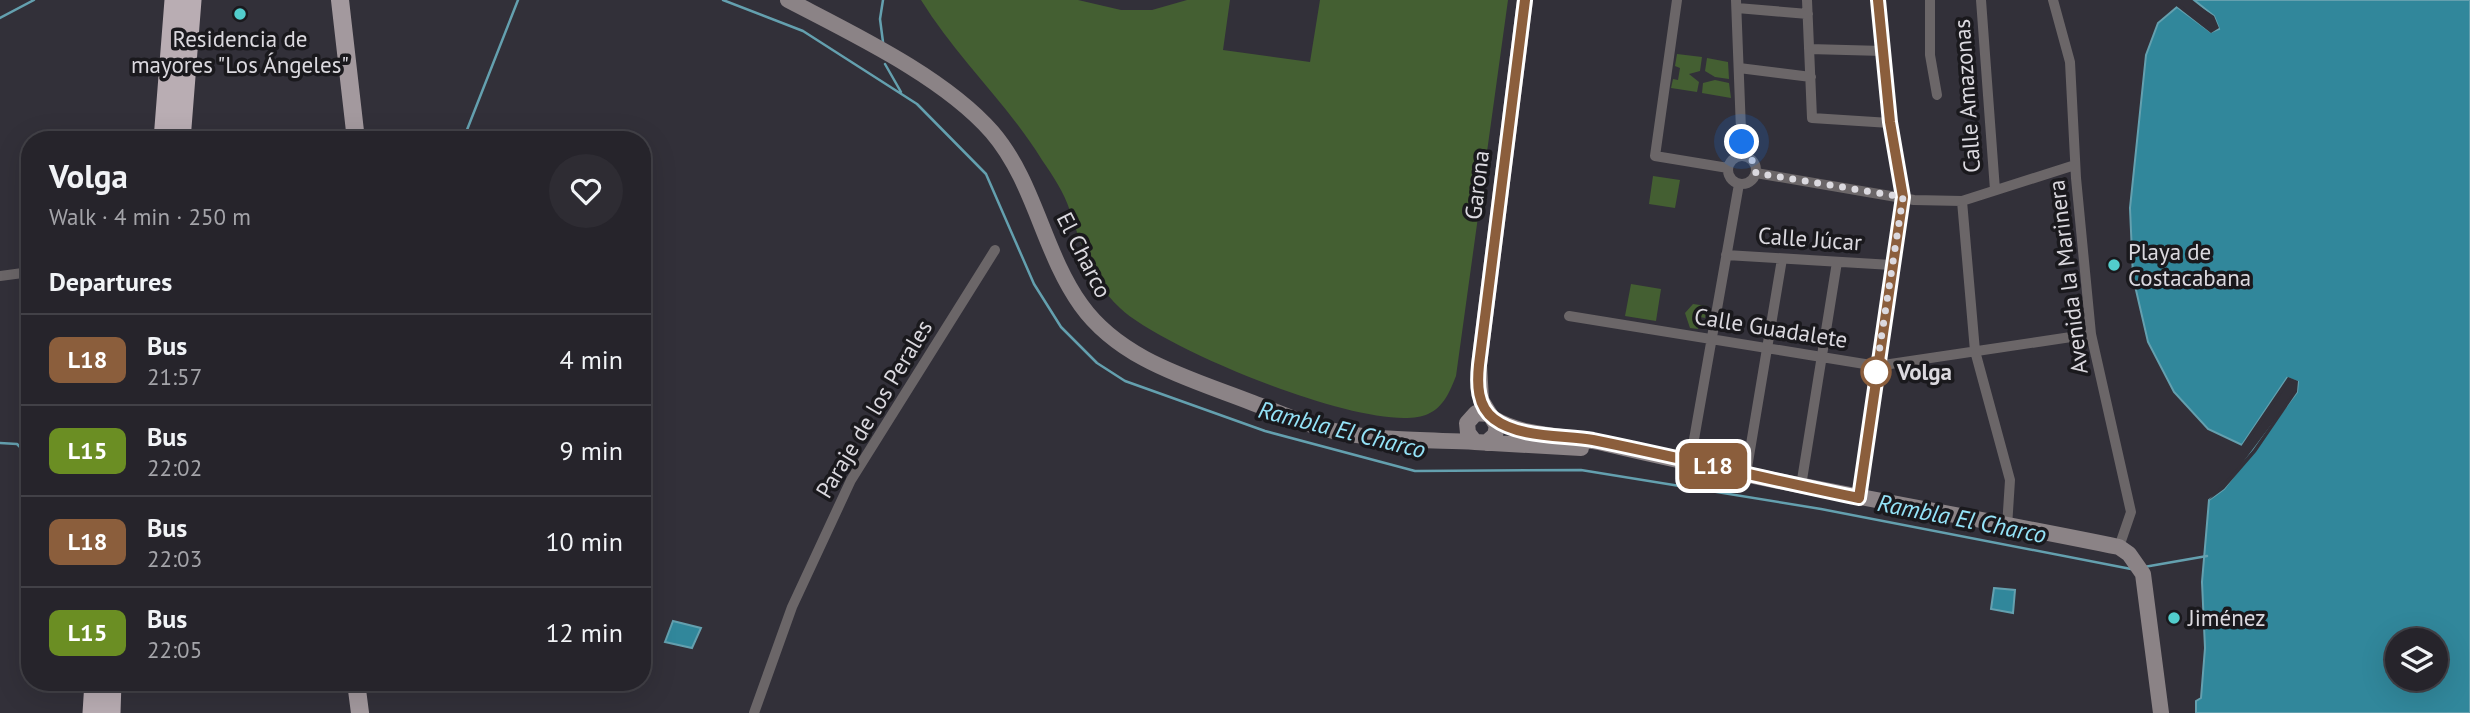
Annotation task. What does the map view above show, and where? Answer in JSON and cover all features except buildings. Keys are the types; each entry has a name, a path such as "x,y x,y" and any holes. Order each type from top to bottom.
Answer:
{"highway":[{"path":"164,131 174,0"},
{"path":"181,131 192,0"},
{"path":"92,713 93,691"},
{"path":"111,713 112,691"}],"main road":[{"path":"340,0 355,131"},
{"name":"El Charco","path":"788,0 948,92 992,133 1022,177 1073,293 1098,325 1127,349 1160,367 1324,428 1363,436 1633,450"},
{"name":"Garona","path":"1478,376 1525,0"},
{"path":"1467,425 1478,376"},
{"path":"1467,425 1481,443 1497,431 1481,400 1478,376"},
{"path":"1442,442 1467,425 1476,413 1491,416"},
{"name":"El Charco","path":"1491,416 1527,431 2119,547"},
{"path":"2119,547 2136,561 2145,583 2161,713"},
{"path":"357,691 360,713"}],"street":[{"path":"1677,0 1656,156 1728,168"},
{"path":"1807,0 1812,118 1890,122"},
{"path":"1859,498 1903,197 1890,122 1878,0"},
{"path":"1930,0 1930,55 1937,95"},
{"name":"Calle Amazonas","path":"1981,0 1995,190"},
{"name":"Avenida la Marinera","path":"2053,0 2070,62 2075,165 2091,334 2131,512 2119,547"},
{"path":"1742,156 1736,4 1808,14"},
{"path":"1810,49 1883,51"},
{"path":"1739,68 1811,78"},
{"path":"1742,156 1752,160 1756,173 1748,183 1739,184 1732,180 1728,168 1732,160 1742,156"},
{"path":"1756,173 1935,202 1962,201 2075,165"},
{"path":"1690,461 1739,184"},
{"path":"1962,201 1975,351 2010,480 2007,527"},
{"name":"Paraje de los Perales","path":"754,713 792,607 851,480 995,250"},
{"name":"Calle Júcar","path":"1726,254 1892,265"},
{"path":"1746,474 1782,259"},
{"path":"1801,486 1837,262"},
{"path":"0,275 21,273"},
{"name":"Calle Guadalete","path":"1569,316 1877,366 2091,334"}],"green space":[{"path":"921,0 1078,0 1121,10 1152,10 1187,0 1230,0 1223,50 1310,62 1320,0 1508,0 1456,376 1442,403 1428,414 1402,418 1364,413 1319,402 1270,385 1178,345 1120,308 1095,275 1058,184 1028,139"},
{"path":"1677,54 1702,57 1700,71 1689,74 1699,82 1697,92 1671,88 1673,79 1678,80 1680,68 1675,66"},
{"path":"1707,58 1728,62 1729,79 1715,77 1705,71"},
{"path":"1715,80 1729,83 1731,98 1702,93 1703,83"},
{"path":"1653,176 1680,180 1675,208 1649,204"},
{"path":"1631,284 1661,289 1656,321 1625,316"},
{"path":"1693,304 1707,306 1705,318 1700,317 1698,329 1690,328 1685,313"}],"water":[{"path":"2194,0 2470,0 2470,713 2196,713 2196,701 2201,698 2205,648 2202,582 2209,500 2224,489 2297,392 2298,382 2287,378 2242,445 2208,429 2174,392 2148,342 2133,277 2130,208 2146,55 2158,23 2177,7 2211,32 2219,29 2214,16"},
{"path":"1994,588 2015,590 2013,613 1991,609"},
{"path":"673,621 701,628 692,648 665,642"}],"pier":[{"path":"2190,0 2214,16 2219,28 2211,33 2175,5 2179,4 2212,28 2215,27 2211,18"},
{"path":"2288,377 2298,381 2297,392 2256,452 2224,489 2209,500 2253,450 2294,391 2294,384 2289,382 2245,447 2240,448"}],"waterway":[{"name":"Rambla El Charco","path":"0,18 34,0"},
{"path":"467,131 518,0"},
{"name":"Rambla El Charco","path":"723,0 803,31 917,104 986,174 1034,284 1061,327 1097,363 1125,381 1265,431 1415,471 1581,470 1821,509 2131,569"},
{"path":"883,0 880,19 883,42"},
{"path":"885,64 901,92"},
{"path":"0,443 17,444 21,448"},
{"name":"Rambla El Charco","path":"2144,567 2207,556"}],"bus line":[{"name":"L18","path":"1525,0 1478,376 1478,391 1488,414 1499,422 1527,431 1592,440 1859,498 1903,197 1890,122 1878,0"}],"place":[{"name":"Residencia de mayores \"Los Ángeles\"","path":"240,14"},
{"name":"Playa de Costacabana","path":"2114,265"},
{"name":"Volga","path":"1876,372"},
{"name":"Jiménez","path":"2174,618"}],"route":[{"path":"1742,142 1742,156 1752,160 1756,173 1903,197 1876,372"}]}
